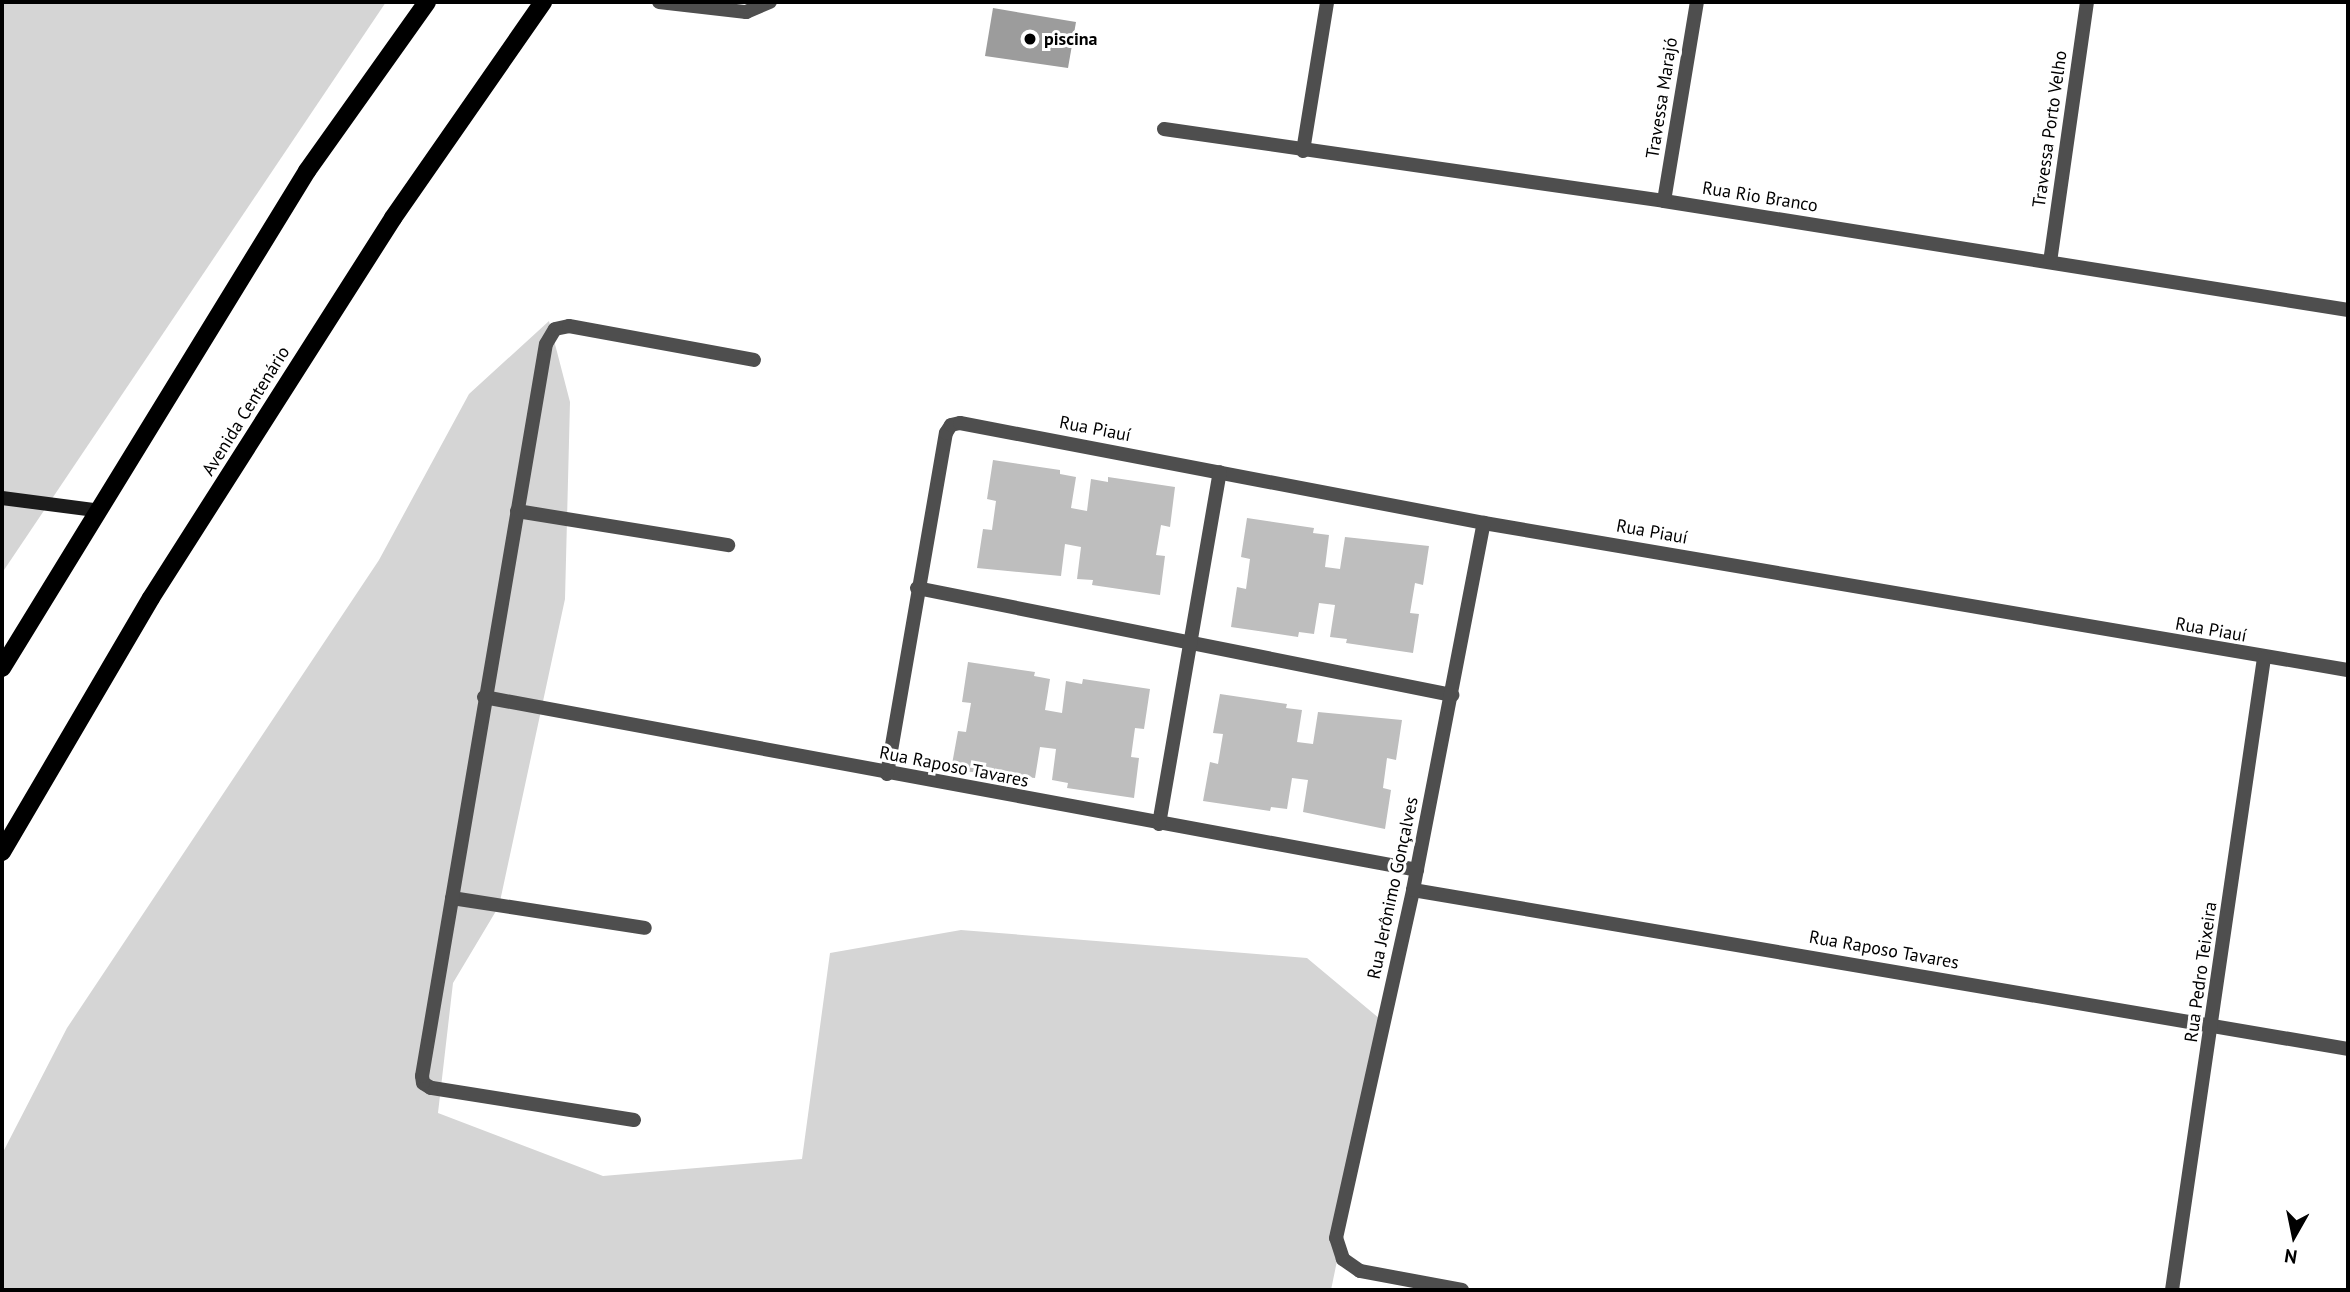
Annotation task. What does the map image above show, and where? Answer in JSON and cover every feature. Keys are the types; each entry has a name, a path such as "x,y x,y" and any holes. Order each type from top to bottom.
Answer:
{"main road":[{"path":"2,668 95,510 307,171 427,2"},
{"name":"Avenida Centenário","path":"2,852 151,598 393,218 543,2"},
{"path":"2,498 95,510"}],"street":[{"path":"659,2 746,12 770,2"},
{"path":"1304,151 1326,2"},
{"name":"Travessa Marajó","path":"1664,201 1697,2"},
{"name":"Travessa Porto Velho","path":"2050,262 2087,2"},
{"name":"Rua Rio Branco","path":"1164,129 1664,201 2348,310"},
{"path":"634,1120 423,1083 452,898 546,344 555,329 569,326 754,360"},
{"name":"Rua Piauí","path":"917,588 951,425 1220,472 1484,523 2264,658 2348,670"},
{"path":"1158,824 1220,472"},
{"path":"517,511 728,545"},
{"name":"Rua Jerônimo Gonçalves","path":"1462,1290 1360,1271 1343,1259 1336,1238 1413,890 1484,523"},
{"path":"887,774 917,588 1452,695"},
{"name":"Rua Pedro Teixeira","path":"2172,1290 2214,1026 2264,658"},
{"name":"Rua Raposo Tavares","path":"484,697 887,774 1417,870"},
{"name":"Rua Raposo Tavares","path":"1413,890 2348,1049"},
{"path":"452,898 645,928"}],"shaded area":[{"path":"2,2 386,2 2,573"},
{"name":"piscina","path":"993,8 1076,22 1068,68 985,56"},
{"path":"549,321 570,402 565,599 499,906 453,983 438,1113 603,1176 802,1159 830,953 961,930 1307,958 1386,1024 1331,1290 2,1290 2,1154 67,1028 379,560 469,394"}],"building":[{"path":"993,460 1060,470 1060,474 1076,477 1071,508 1087,511 1091,479 1108,482 1108,477 1175,487 1170,527 1161,525 1156,555 1165,556 1160,595 1092,585 1093,580 1077,579 1081,547 1065,544 1061,576 977,568 983,529 992,530 996,501 987,499"},
{"path":"1247,518 1314,528 1313,533 1329,535 1325,567 1340,569 1345,537 1429,546 1423,585 1415,583 1410,613 1419,614 1413,653 1346,643 1347,639 1330,637 1335,605 1319,603 1314,634 1299,632 1298,637 1231,627 1237,587 1246,589 1250,559 1241,557"},
{"path":"968,662 1035,672 1034,676 1050,679 1045,710 1062,713 1066,681 1082,684 1083,679 1150,689 1144,729 1135,728 1131,757 1139,758 1134,798 1067,788 1068,783 1052,780 1056,749 1040,747 1035,778 951,770 958,731 966,732 971,703 962,702"},
{"path":"1220,694 1287,704 1286,708 1302,710 1297,742 1313,744 1318,712 1402,720 1396,760 1387,758 1383,788 1391,790 1385,829 1303,812 1308,780 1292,778 1287,809 1271,807 1270,811 1203,801 1210,762 1218,764 1223,734 1213,733"}],"place":[{"name":"piscina","path":"1030,39"}]}
